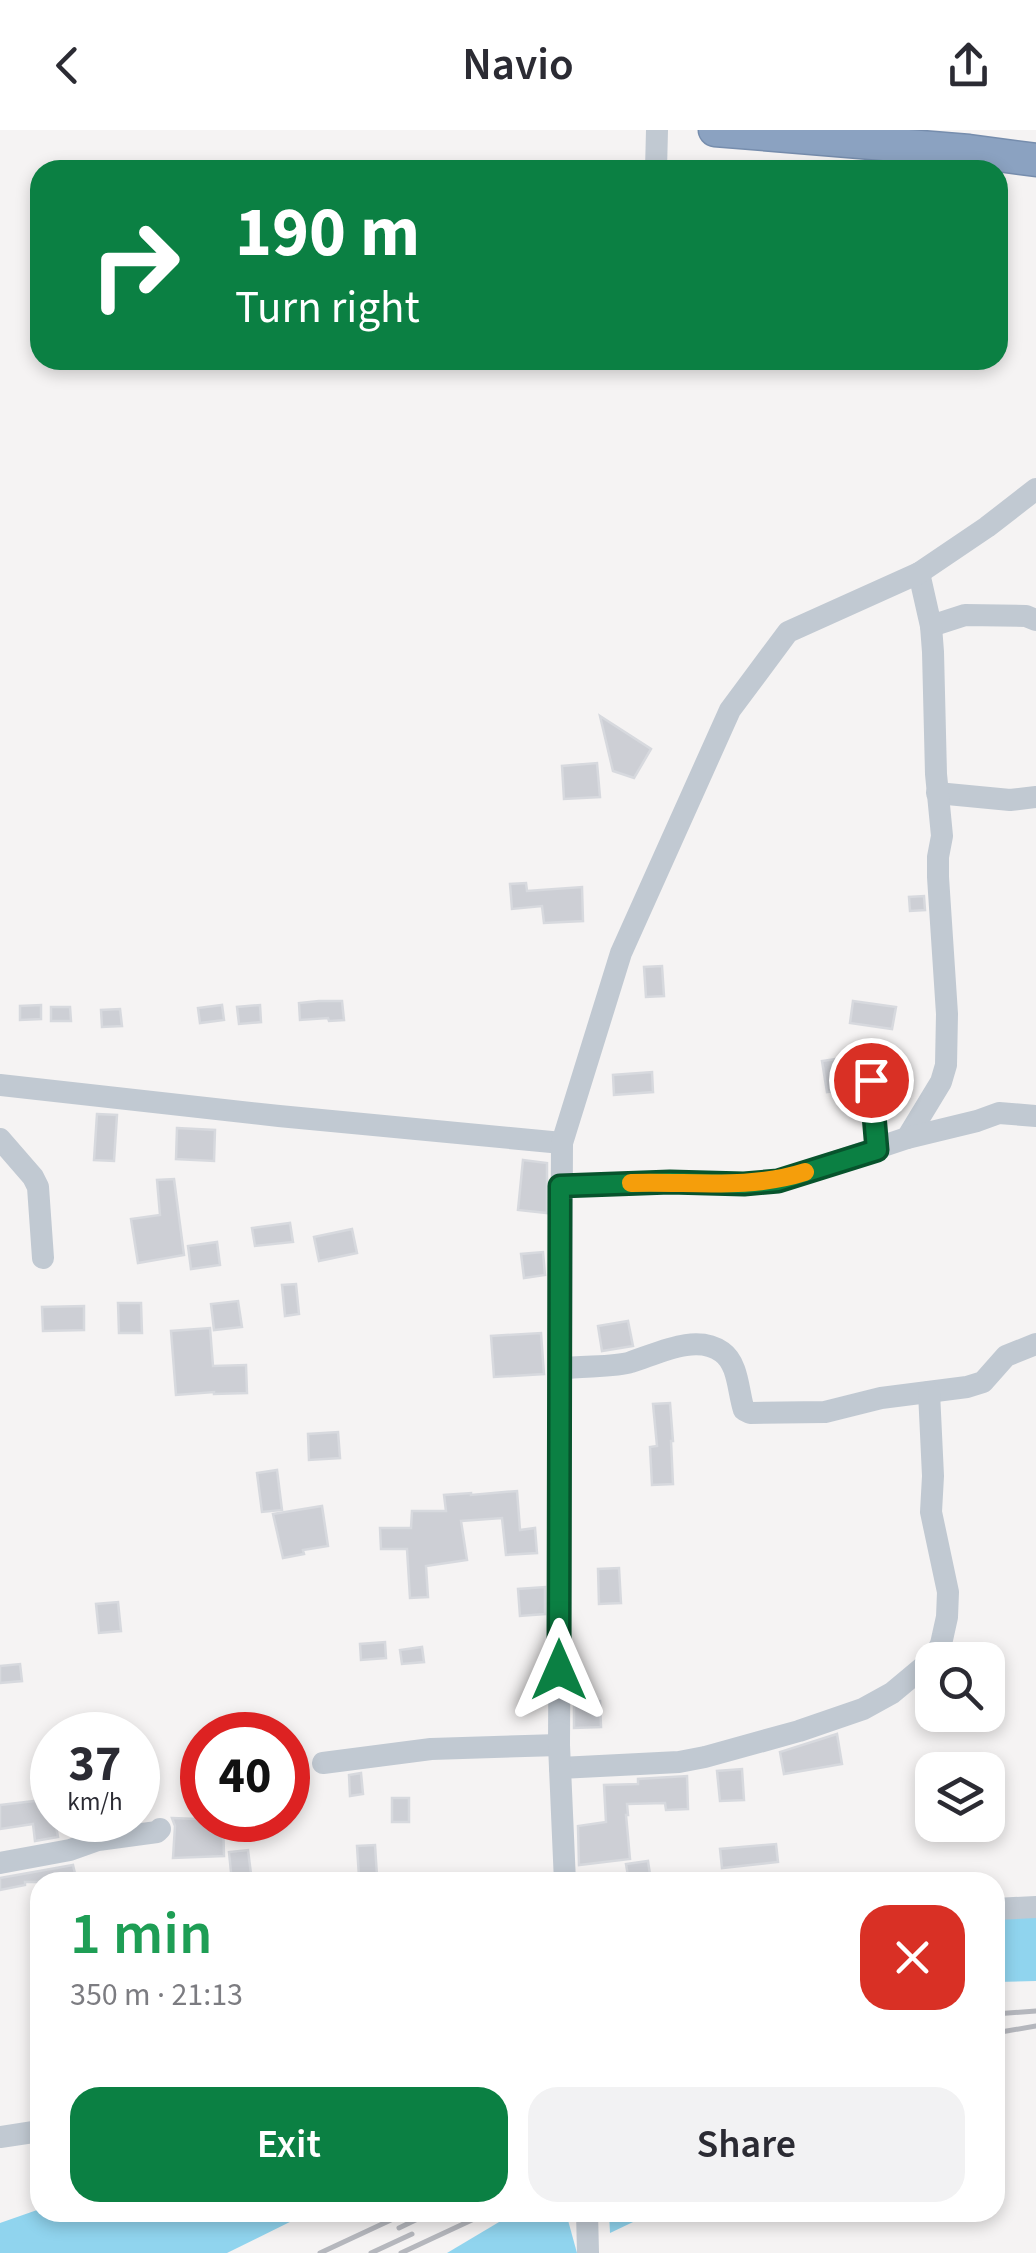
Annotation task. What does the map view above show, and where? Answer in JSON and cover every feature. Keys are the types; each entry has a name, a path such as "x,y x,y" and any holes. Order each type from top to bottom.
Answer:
{"highway":[{"path":"715,130 970,150 1001,143 1036,160"}],"street":[{"path":"656,130 656,160"},
{"path":"565,1872 560,1757 562,1143 620,953 730,710 788,632 919,573 1036,489"},
{"path":"907,1138 941,1082 946,1065 947,1014 938,877 942,836 931,626 919,573"},
{"path":"931,626 965,615 1026,616 1036,620"},
{"path":"938,793 1010,800 1036,797"},
{"path":"871,1080 877,1150"},
{"path":"0,1086 562,1143"},
{"path":"560,1186 778,1181 907,1138 999,1113 1036,1116"},
{"path":"0,1140 38,1187 43,1258"},
{"path":"560,1369 629,1363 664,1350 702,1344 722,1352 730,1362 744,1410 750,1414 825,1412 881,1398 966,1388 983,1382 1006,1356 1036,1344"},
{"path":"323,1762 431,1748 679,1762 799,1731 863,1709 892,1693 934,1658 947,1617 948,1592 932,1512 929,1392"},
{"path":"0,1863 92,1842"},
{"path":"1005,1909 1036,1907"},
{"path":"0,2137 30,2132"},
{"path":"587,2222 588,2253"}],"water":[{"path":"1036,1911 1036,1981 1005,1982 1005,1916"},
{"path":"30,2212 30,2222 290,2222 227,2253 0,2253 0,2223"},
{"path":"499,2222 568,2222 577,2253 447,2253"},
{"path":"609,2222 633,2222 610,2233"}],"building":[{"path":"600,716 651,749 634,778 613,771"},
{"path":"597,763 600,797 564,799 562,766"},
{"path":"526,883 527,891 582,887 583,921 544,923 542,906 512,909 510,884"},
{"path":"924,896 925,910 910,911 909,897"},
{"path":"662,966 664,996 646,997 644,967"},
{"path":"342,1001 344,1020 300,1020 299,1003"},
{"path":"853,1001 896,1007 892,1029 850,1023"},
{"path":"41,1005 41,1019 20,1020 20,1006"},
{"path":"222,1005 224,1020 200,1023 198,1008"},
{"path":"260,1005 261,1022 239,1024 237,1007"},
{"path":"51,1007 70,1007 71,1021 51,1021"},
{"path":"120,1009 122,1026 102,1027 101,1010"},
{"path":"850,1057 856,1088 827,1092 822,1061"},
{"path":"652,1072 653,1092 614,1095 613,1075"},
{"path":"97,1114 117,1115 114,1161 94,1160"},
{"path":"177,1128 215,1130 214,1161 176,1159"},
{"path":"523,1160 547,1163 547,1213 518,1210"},
{"path":"174,1179 184,1255 138,1263 131,1219 160,1215 157,1180"},
{"path":"290,1223 293,1242 255,1246 252,1228"},
{"path":"352,1229 357,1253 319,1261 314,1237"},
{"path":"217,1242 220,1265 191,1269 188,1246"},
{"path":"543,1252 545,1275 524,1278 521,1254"},
{"path":"296,1284 299,1314 285,1316 282,1285"},
{"path":"238,1301 242,1327 214,1330 211,1304"},
{"path":"118,1303 141,1303 142,1333 119,1333"},
{"path":"84,1306 84,1330 43,1331 42,1307"},
{"path":"628,1321 633,1346 602,1351 598,1326"},
{"path":"210,1328 213,1366 246,1365 247,1393 176,1395 171,1331"},
{"path":"541,1333 544,1374 494,1377 491,1336"},
{"path":"670,1403 673,1484 652,1485 650,1447 657,1446 653,1404"},
{"path":"338,1432 340,1458 309,1460 308,1434"},
{"path":"277,1470 282,1510 262,1512 257,1473"},
{"path":"517,1491 520,1530 535,1528 537,1553 506,1555 502,1518 461,1521 467,1560 426,1566 428,1597 410,1598 407,1549 381,1549 380,1528 411,1528 412,1511 446,1511 444,1495"},
{"path":"322,1506 328,1546 283,1558 273,1514"},
{"path":"619,1568 621,1603 599,1604 598,1569"},
{"path":"545,1587 545,1614 520,1616 518,1589"},
{"path":"118,1602 121,1631 99,1633 96,1604"},
{"path":"385,1642 386,1658 361,1660 360,1644"},
{"path":"422,1647 424,1662 402,1664 400,1650"},
{"path":"20,1664 22,1681 0,1683 0,1666"},
{"path":"600,1701 601,1727 574,1728 574,1702"},
{"path":"837,1734 842,1764 784,1774 780,1752"},
{"path":"742,1769 744,1800 720,1801 717,1771"},
{"path":"361,1773 363,1794 350,1796 349,1775"},
{"path":"687,1776 688,1809 666,1810 665,1803 627,1804 630,1859 579,1865 578,1826 606,1822 604,1785"},
{"path":"392,1798 409,1798 409,1822 392,1822"},
{"path":"30,1802 30,1824 0,1829 0,1805"},
{"path":"172,1818 180,1818 180,1842 224,1842 224,1856 173,1858"},
{"path":"776,1844 778,1862 722,1868 720,1849"},
{"path":"375,1845 377,1872 359,1872 357,1846"},
{"path":"248,1850 251,1872 231,1872 229,1852"},
{"path":"648,1861 650,1872 627,1872 626,1864"},
{"path":"73,1865 75,1872 34,1872"},
{"path":"30,1873 30,1882 25,1885 0,1890 0,1878"}],"railway":[{"path":"1005,2013 1036,2011"},
{"path":"1005,2031 1036,2026"},
{"path":"320,2253 387,2222"},
{"path":"399,2228 411,2222"},
{"path":"401,2253 468,2222"},
{"path":"371,2253 412,2234"}],"slow traffic":[{"path":"631,1183 744,1184 778,1181 805,1172"}],"route":[{"path":"559,1670 560,1186 778,1181 877,1150 871,1080"}]}
